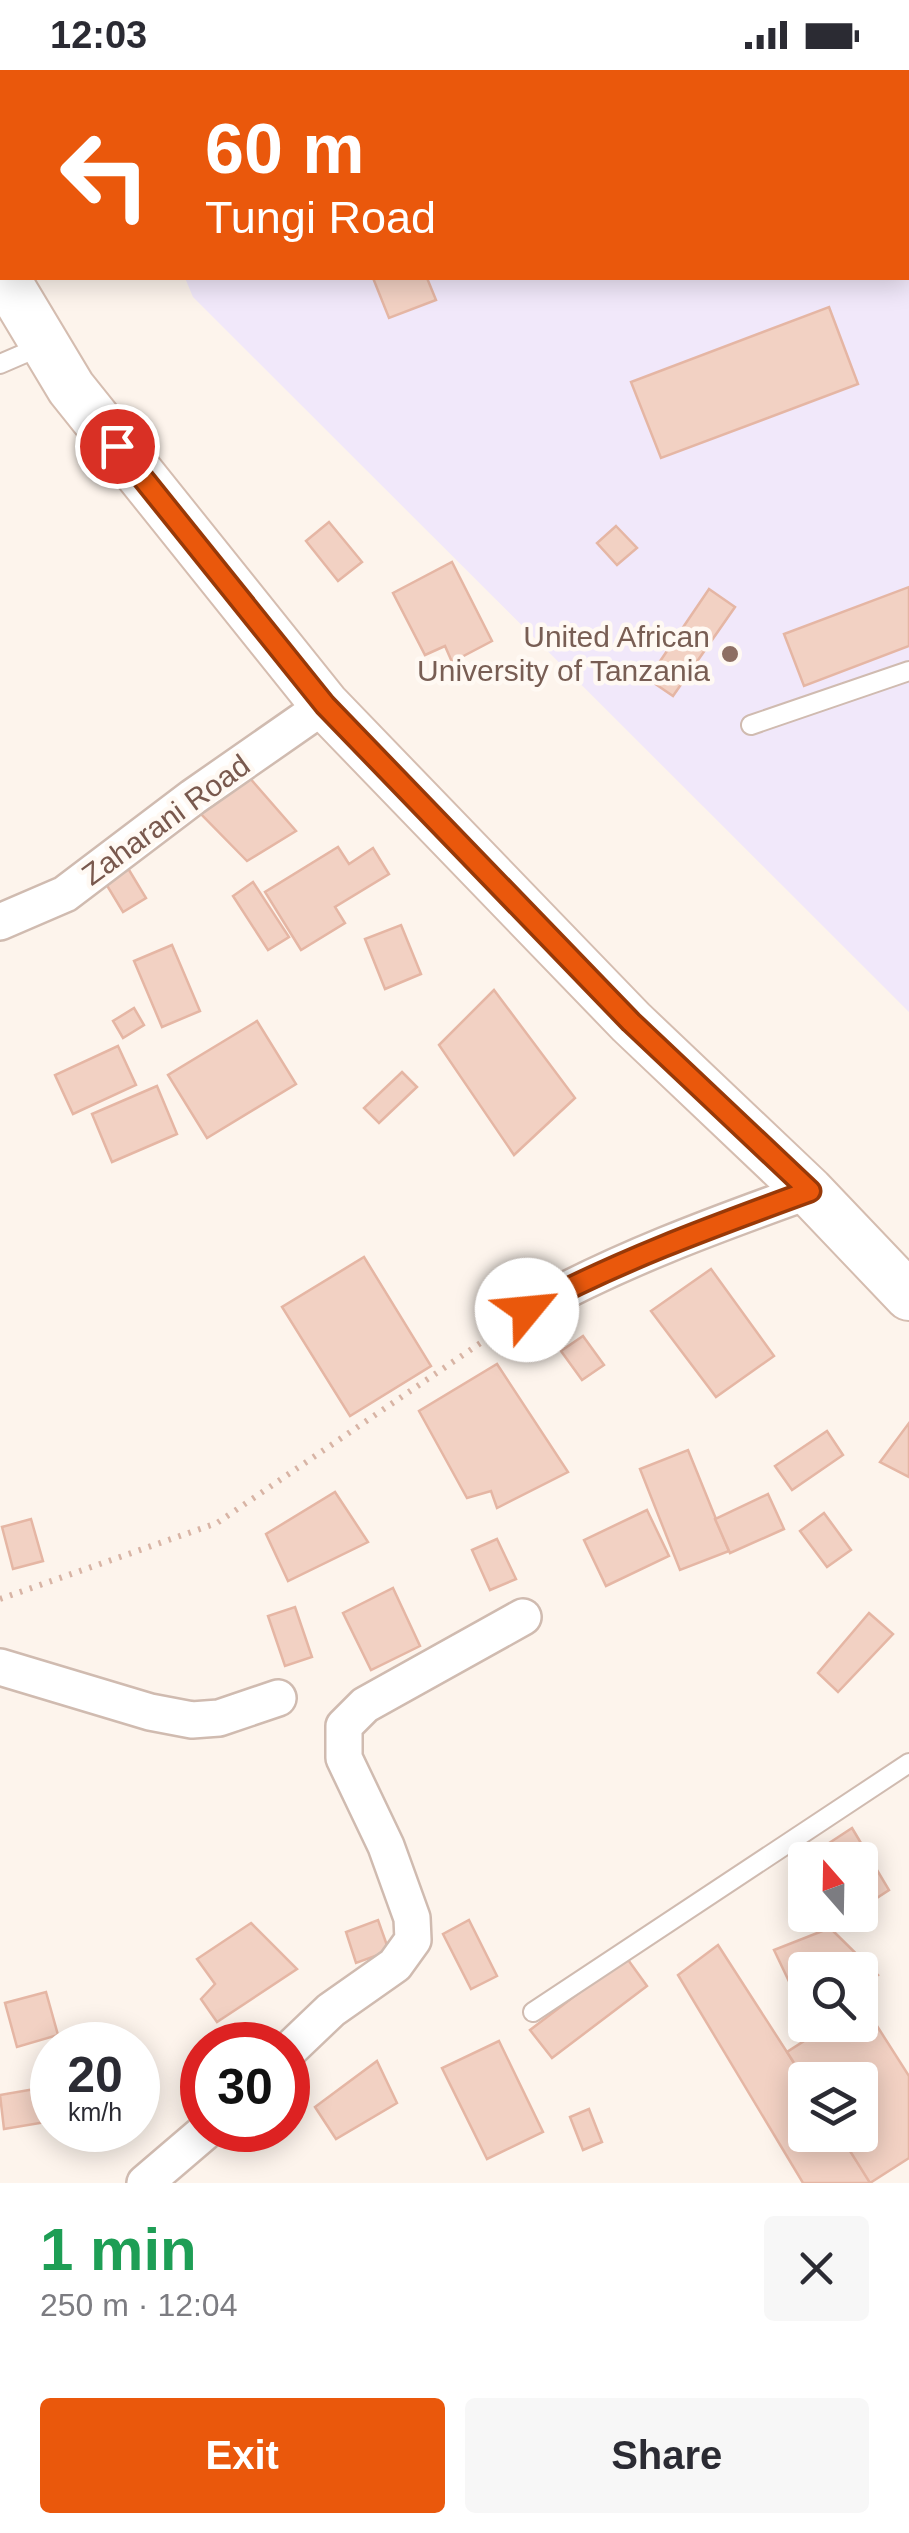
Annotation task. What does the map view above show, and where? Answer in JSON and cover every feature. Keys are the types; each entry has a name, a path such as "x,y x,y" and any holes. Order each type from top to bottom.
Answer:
{"main road":[{"path":"7,280 71,388 325,705 631,1022 810,1191 909,1296"}],"street":[{"name":"Zaharani Road","path":"0,922 65,894 193,797 325,705"},
{"path":"527,1310 706,1228 810,1191"},
{"path":"310,2031 331,2010 395,1964 413,1940 412,1918 386,1846 344,1758 344,1726 364,1705 522,1617"},
{"path":"0,1667 150,1712 192,1720 220,1718 278,1698"},
{"path":"145,2183 181,2152"}],"lane":[{"path":"0,364 44,345"},
{"path":"751,725 909,671"},
{"path":"534,2012 909,1763"}],"path":[{"path":"0,1599 217,1524 527,1310"}],"shaded area":[{"name":"United African University of Tanzania","path":"186,280 909,280 909,1012 193,297"}],"building":[{"path":"374,280 428,280 436,300 389,318"},
{"path":"829,307 858,384 661,458 631,382"},
{"path":"329,522 362,562 338,581 306,541"},
{"path":"616,526 637,548 617,565 597,543"},
{"path":"452,562 492,641 452,662 445,646 425,655 393,593"},
{"path":"909,587 909,646 804,686 784,634"},
{"path":"709,589 735,607 673,696 648,679"},
{"path":"248,776 296,831 247,861 201,814"},
{"path":"338,847 349,864 373,848 389,874 335,907 345,923 301,950 265,892"},
{"path":"126,865 146,898 123,912 103,879"},
{"path":"253,882 289,937 268,950 233,896"},
{"path":"401,925 421,974 385,989 365,939"},
{"path":"172,945 200,1011 162,1027 134,961"},
{"path":"494,990 575,1098 514,1155 439,1045"},
{"path":"134,1008 144,1025 123,1038 113,1021"},
{"path":"257,1021 296,1084 207,1138 168,1075"},
{"path":"118,1046 136,1085 73,1114 55,1075"},
{"path":"402,1072 417,1087 379,1123 364,1108"},
{"path":"157,1086 177,1134 112,1162 92,1114"},
{"path":"364,1257 431,1366 350,1416 282,1307"},
{"path":"711,1269 774,1356 716,1397 651,1311"},
{"path":"583,1336 604,1365 582,1380 561,1351"},
{"path":"497,1364 568,1472 497,1508 491,1491 467,1498 419,1411"},
{"path":"909,1423 909,1477 880,1462"},
{"path":"827,1431 843,1455 792,1490 775,1466"},
{"path":"688,1450 729,1551 680,1570 640,1469"},
{"path":"335,1492 368,1542 288,1581 266,1534"},
{"path":"768,1494 784,1529 730,1553 715,1519"},
{"path":"647,1510 669,1556 606,1586 584,1540"},
{"path":"824,1513 851,1550 827,1567 800,1531"},
{"path":"31,1519 43,1561 13,1569 2,1527"},
{"path":"497,1539 516,1579 490,1590 472,1550"},
{"path":"393,1588 420,1646 371,1670 343,1613"},
{"path":"295,1607 312,1657 285,1666 268,1616"},
{"path":"869,1613 893,1634 838,1692 818,1673"},
{"path":"852,1828 860,1842 831,1842"},
{"path":"878,1872 889,1890 878,1897"},
{"path":"378,1920 389,1951 356,1963 346,1932"},
{"path":"469,1920 497,1976 471,1989 443,1934"},
{"path":"251,1923 297,1969 217,2022 201,1999 215,1984 197,1959"},
{"path":"820,1932 834,1932 855,1952 788,1952 788,1979 774,1950"},
{"path":"718,1945 793,2062 788,2062 788,2152 851,2152 871,2183 803,2183 678,1975"},
{"path":"626,1957 647,1986 552,2058 530,2030"},
{"path":"46,1992 54,2022 30,2022 30,2043 17,2047 5,2003"},
{"path":"878,2027 909,2076 909,2158 870,2183 851,2152 878,2152 878,2062 793,2062 787,2052 803,2042 878,2042"},
{"path":"499,2041 543,2132 487,2159 442,2068"},
{"path":"377,2061 397,2103 336,2139 315,2107"},
{"path":"30,2090 30,2125 4,2129 0,2095"},
{"path":"589,2109 602,2142 583,2150 570,2117"}],"place":[{"name":"United African University of Tanzania","path":"730,654"}],"route":[{"path":"117,446 325,705 631,1022 810,1191 706,1228 527,1310"}]}
